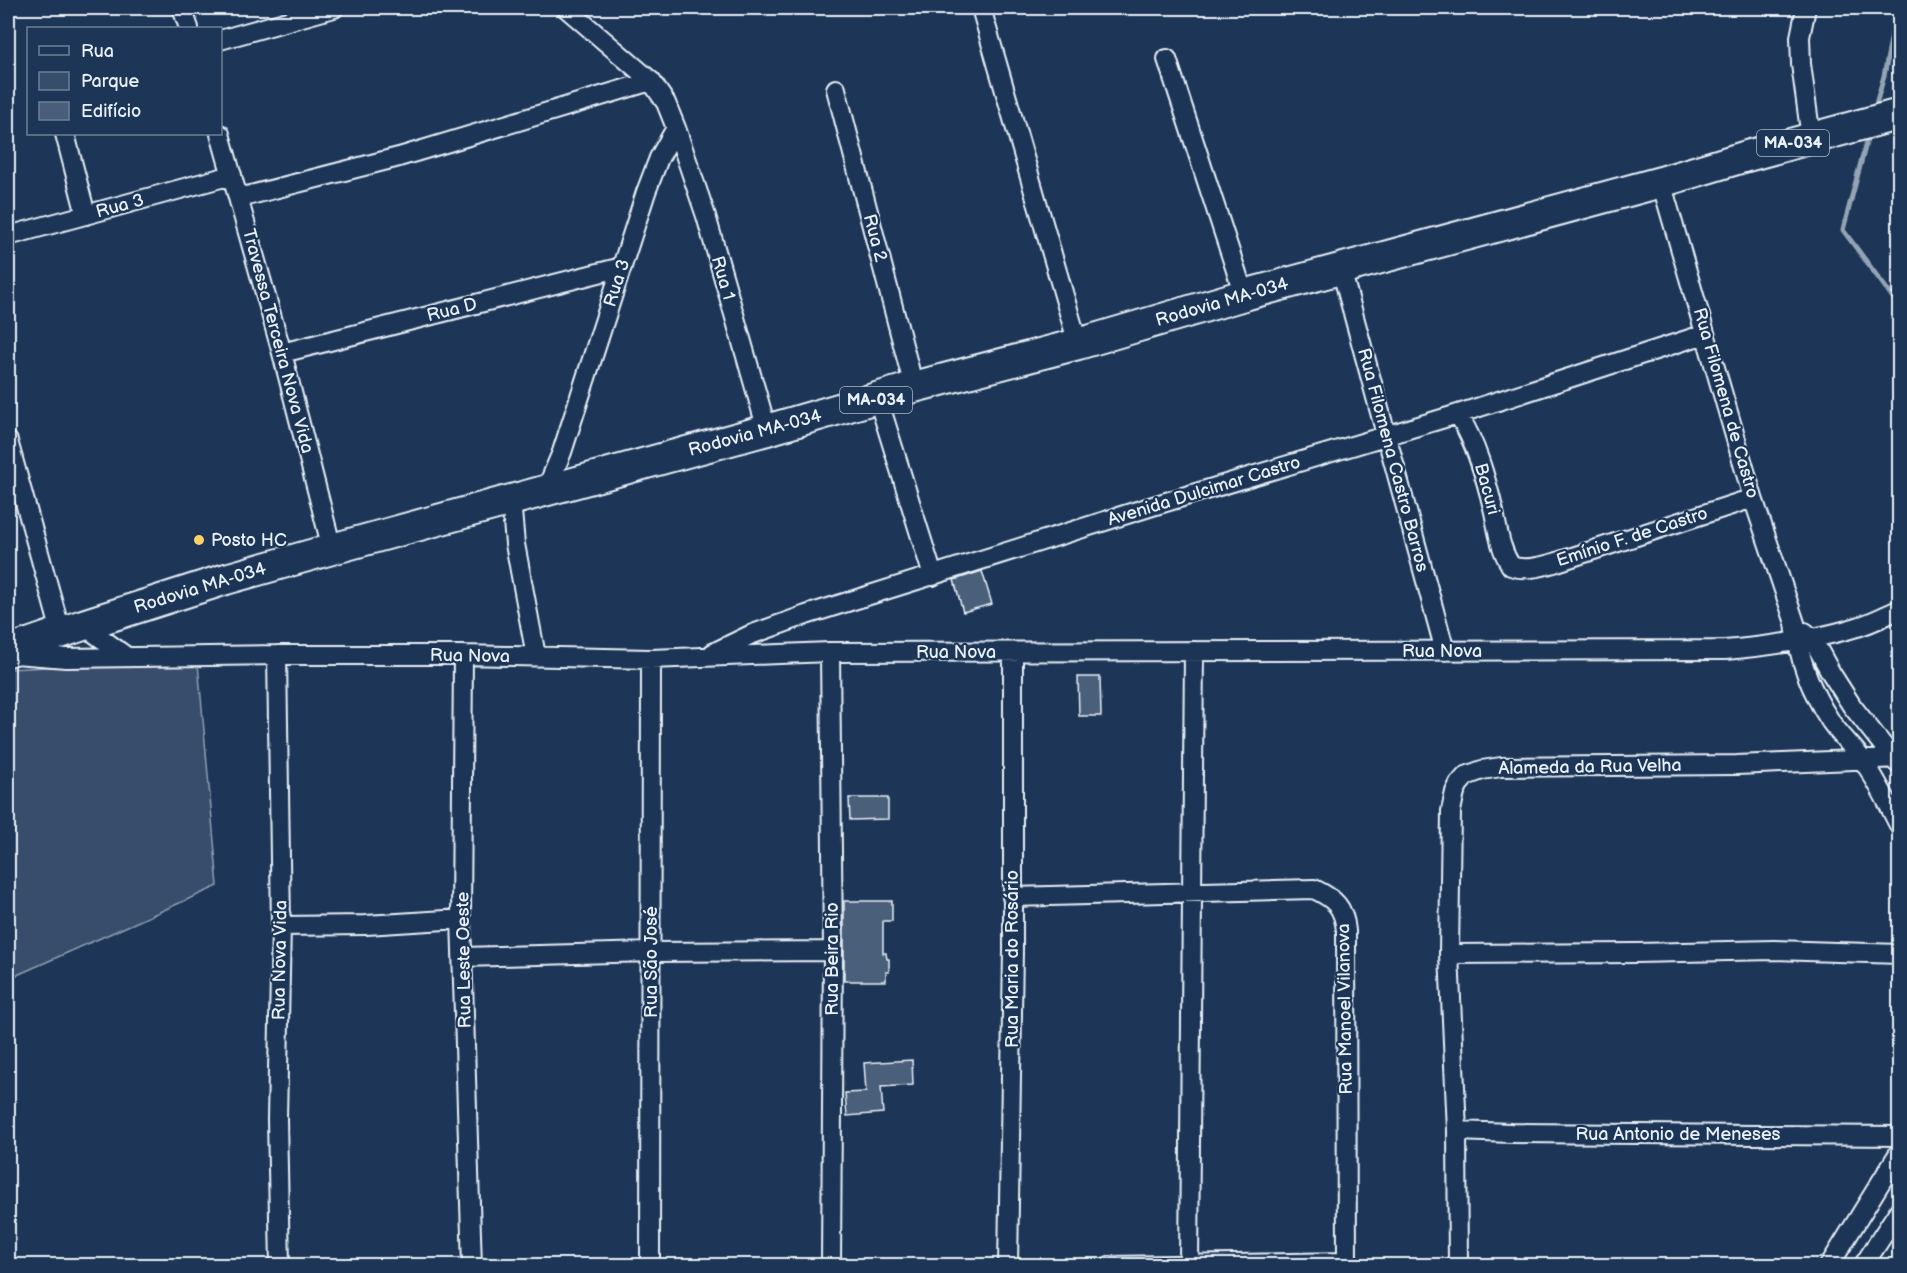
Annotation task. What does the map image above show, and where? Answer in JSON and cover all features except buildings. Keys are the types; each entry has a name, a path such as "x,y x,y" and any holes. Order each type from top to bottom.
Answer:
{"main road":[{"name":"MA-034","path":"1811,138 1897,115"},
{"name":"Rodovia MA-034","path":"8,652 72,628 226,579 767,430 914,387 1078,344 1244,295 1661,182 1811,138"}],"street":[{"path":"182,8 189,27"},
{"path":"222,39 334,8"},
{"path":"566,8 651,81 666,103 676,128"},
{"path":"981,8 1078,344"},
{"path":"1806,8 1800,37 1801,64 1811,138"},
{"path":"1167,59 1244,295"},
{"path":"239,198 399,157 651,81"},
{"name":"Rua 2","path":"836,89 914,387"},
{"name":"Rua 3","path":"546,490 562,452 653,175 664,148 676,128"},
{"name":"Rua 1","path":"676,128 706,216 767,430"},
{"path":"65,135 86,215"},
{"name":"Travessa Terceira Nova Vida","path":"220,135 282,352 332,549"},
{"name":"Rua 3","path":"8,236 232,175"},
{"name":"Rua Filomena de Castro","path":"1661,182 1753,498 1801,634"},
{"name":"Rua D","path":"282,352 622,267"},
{"name":"Rua Filomena Castro Barros","path":"1341,269 1445,651"},
{"name":"Avenida Dulcimar Castro","path":"706,657 750,635 806,615 1386,434 1458,414 1705,334"},
{"path":"878,399 933,576"},
{"name":"Bacuri","path":"1458,414 1470,435 1480,462 1501,546 1511,566"},
{"path":"8,441 72,628 127,657"},
{"name":"Emínio F. de Castro","path":"1511,566 1520,569 1554,563 1753,498"},
{"path":"511,500 515,544 537,656"},
{"name":"Rua Nova","path":"8,652 66,658 463,655 651,659 830,652 1725,650 1761,647 1801,634 1858,627 1899,609"},
{"path":"1801,634 1804,666 1819,701 1832,724 1862,759 1899,827"},
{"path":"1801,634 1831,673 1852,706 1898,761"},
{"path":"1189,1264 1194,651"},
{"name":"Rua Beira Rio","path":"830,652 833,951 831,1266"},
{"name":"Rua Maria do Rosário","path":"1008,1266 1011,1178 1013,652"},
{"name":"Rua Nova Vida","path":"277,655 281,926 277,1119 280,1266"},
{"name":"Rua Leste Oeste","path":"463,655 461,919 472,1266"},
{"name":"Rua São José","path":"650,1266 651,659"},
{"name":"Alameda da Rua Velha","path":"1458,1266 1457,1131 1449,954 1450,811 1458,784 1466,776 1482,770 1501,767 1737,765 1862,759 1898,761"},
{"name":"Rua Manoel Vilanova","path":"1012,897 1314,889 1338,904 1345,918 1346,940 1347,1264"},
{"path":"281,926 366,925 461,919"},
{"path":"1449,954 1773,950 1899,954"},
{"path":"463,957 651,952 833,951"},
{"name":"Rua Antonio de Meneses","path":"1457,1131 1899,1136"},
{"path":"1829,1266 1899,1151"},
{"path":"1863,1266 1899,1209"},
{"path":"1109,1266 1347,1264"}],"green space":[{"path":"108,664 198,664 218,886 8,979 8,669"}],"waterway":[{"path":"1874,111 1884,76 1897,8"},
{"path":"1869,132 1843,230 1900,307"}],"place":[{"name":"Posto HC","path":"199,540"}]}
